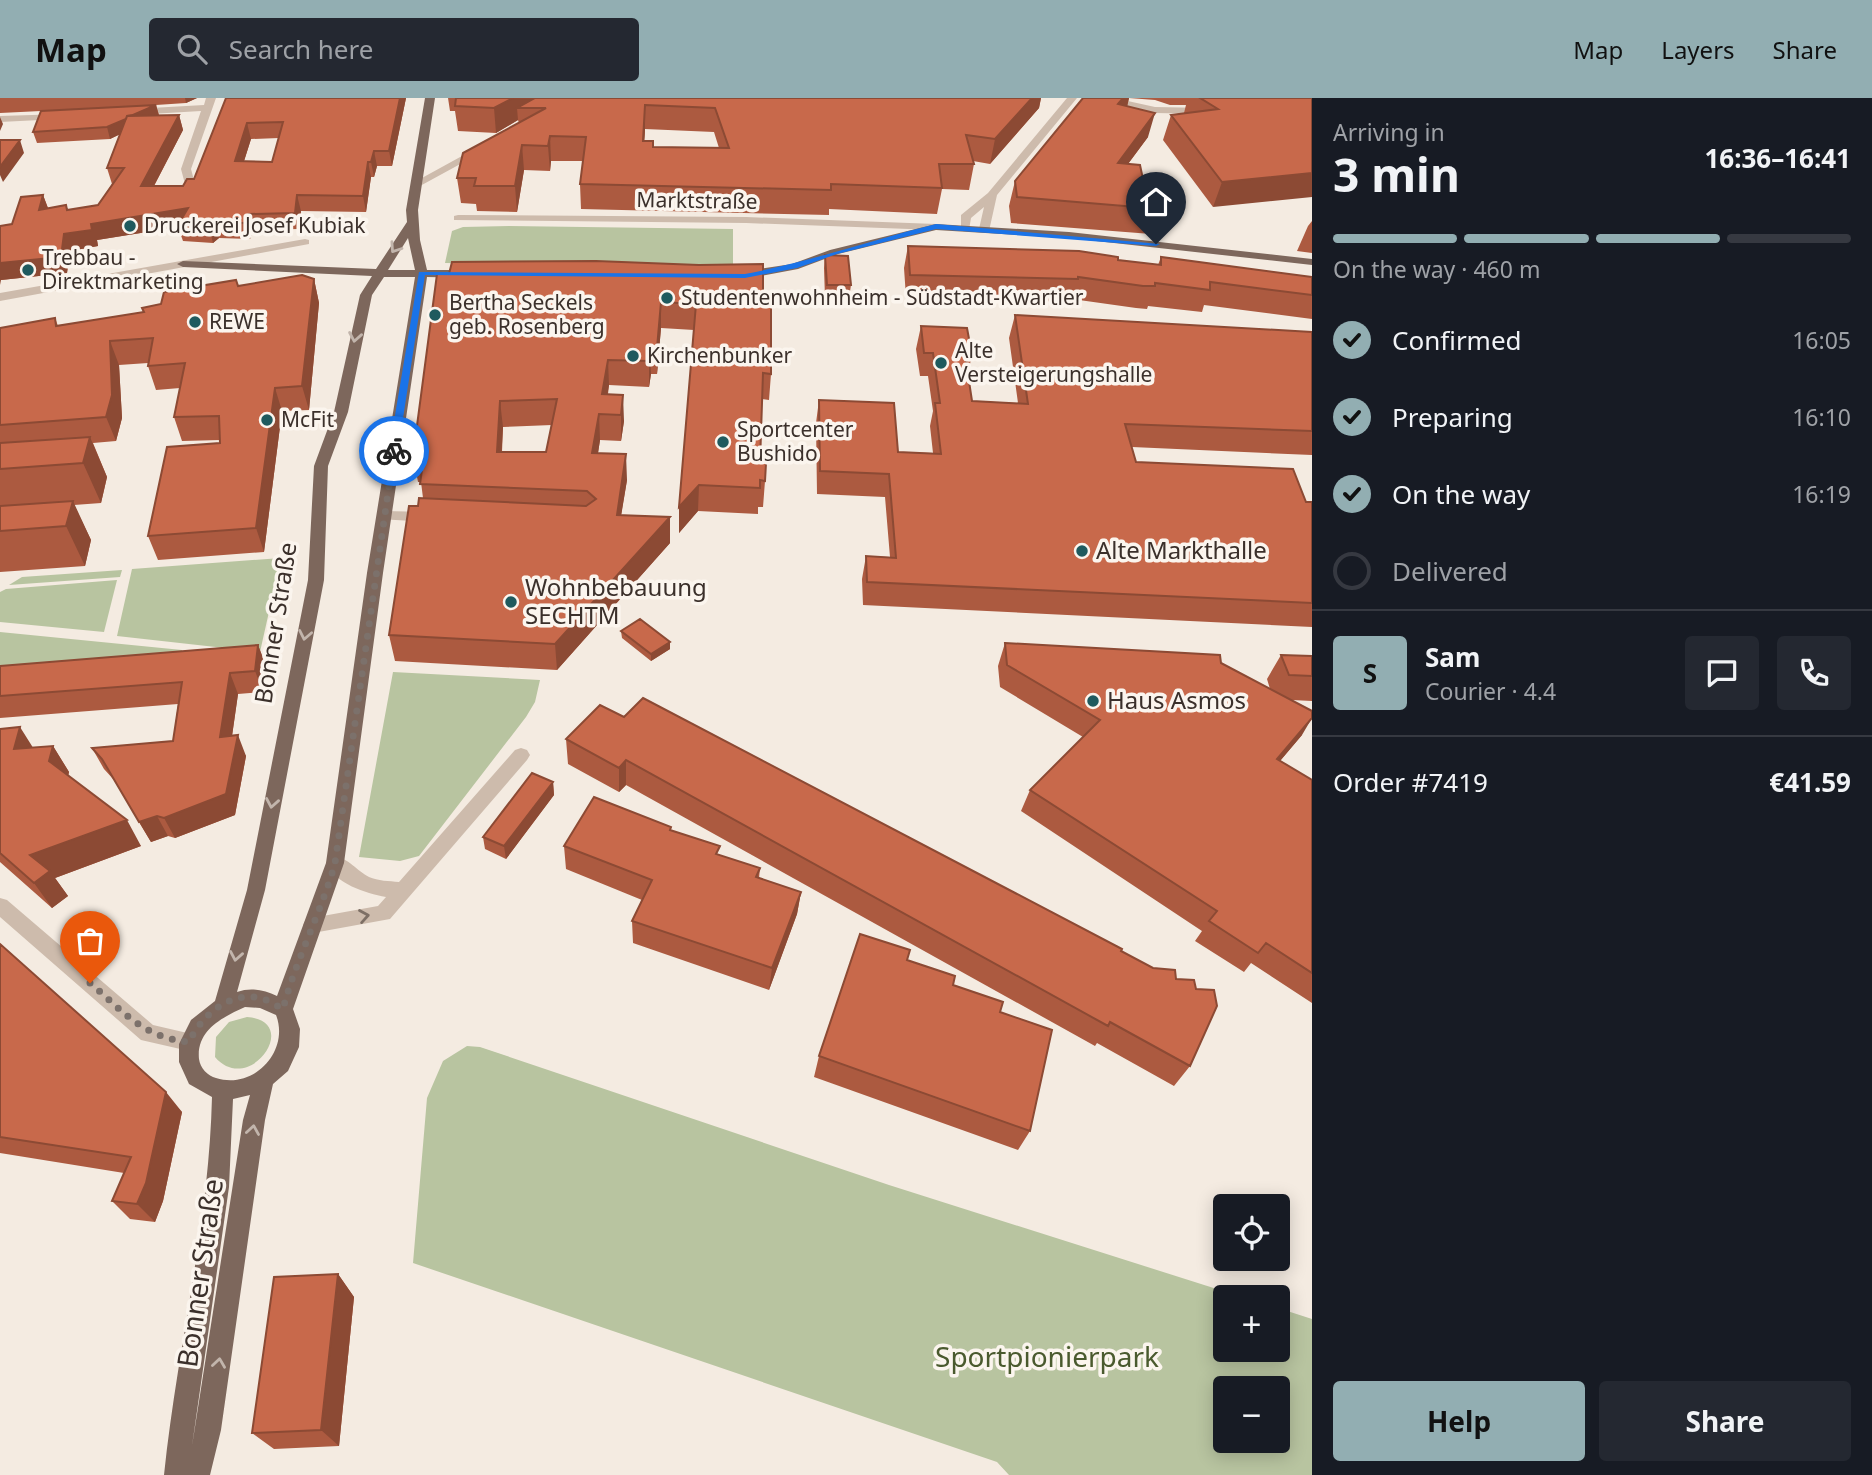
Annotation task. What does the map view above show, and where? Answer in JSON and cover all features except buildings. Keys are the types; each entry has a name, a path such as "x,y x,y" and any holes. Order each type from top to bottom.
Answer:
{"main road":[{"name":"Bonner Straße","path":"283,1009 300,954 335,863 384,516 422,273 412,223 415,184 429,98"},
{"name":"Bonner Straße","path":"224,1003 256,890 316,580 321,466 341,412 360,310 370,284 412,223"},
{"name":"Marktstraße","path":"726,277 794,267 834,253 936,227 1176,246 1312,262"},
{"path":"183,264 378,273 485,274"},
{"path":"244,998 262,999 283,1009 292,1034 289,1050 279,1067 264,1080 244,1088 223,1090 208,1086 195,1077 189,1063 189,1042 197,1025 208,1013 224,1003 244,998"},
{"name":"Bonner Straße","path":"198,1475 209,1430 254,1120 264,1080"},
{"name":"Bonner Straße","path":"177,1475 180,1428 208,1256 219,1167 223,1090"}],"street":[{"path":"965,228 965,217 992,195 1072,98"},
{"path":"1101,98 1155,110 1221,111"},
{"path":"124,113 209,103 186,169 190,184"},
{"path":"0,120 69,116"},
{"path":"415,184 496,140"},
{"path":"985,229 992,195"},
{"name":"Marktstraße","path":"458,218 746,220 936,227"},
{"path":"0,297 305,242"},
{"path":"384,516 450,518"},
{"path":"313,925 383,913 521,755"},
{"path":"335,863 352,878 376,889 405,890"},
{"path":"0,906 148,1032 189,1042"}],"green space":[{"path":"463,227 733,229 733,267 445,263 452,231"},
{"path":"281,558 260,652 117,636 132,569"},
{"path":"122,570 120,577 9,585 22,577"},
{"path":"117,580 104,632 0,622 0,592 6,589"},
{"path":"0,632 182,650 181,666 0,679"},
{"path":"393,672 540,680 535,702 526,717 419,856 400,861 359,857"},
{"path":"247,1017 263,1022 270,1031 270,1042 265,1054 255,1063 242,1068 228,1067 215,1057 216,1037 229,1022"},
{"name":"Sportpionierpark","path":"467,1046 480,1047 889,1185 1213,1288 1213,1362 1290,1362 1290,1312 1312,1319 1312,1475 1009,1475 997,1462 413,1263 427,1098 443,1061"}],"way so far":[{"path":"90,983 148,1032 173,1040 189,1042 197,1025 208,1013 224,1003 244,998 262,999 283,1009 300,954 327,890 335,863 394,451"}],"place":[{"name":"Druckerei Josef Kubiak","path":"130,226"},
{"name":"Trebbau - Direktmarketing","path":"28,270"},
{"name":"Studentenwohnheim - Südstadt-Kwartier","path":"667,298"},
{"name":"Bertha Seckels geb. Rosenberg","path":"435,315"},
{"name":"REWE","path":"195,322"},
{"name":"Kirchenbunker","path":"633,356"},
{"name":"Alte Versteigerungshalle","path":"941,363"},
{"name":"McFit","path":"267,420"},
{"name":"Sportcenter Bushido","path":"723,442"},
{"name":"Alte Markthalle","path":"1082,551"},
{"name":"Wohnbebauung SECHTM","path":"511,602"},
{"name":"Haus Asmos","path":"1093,701"}],"route":[{"path":"394,451 422,273 745,276 794,267 876,241 936,227 1006,230 1156,244"}]}
